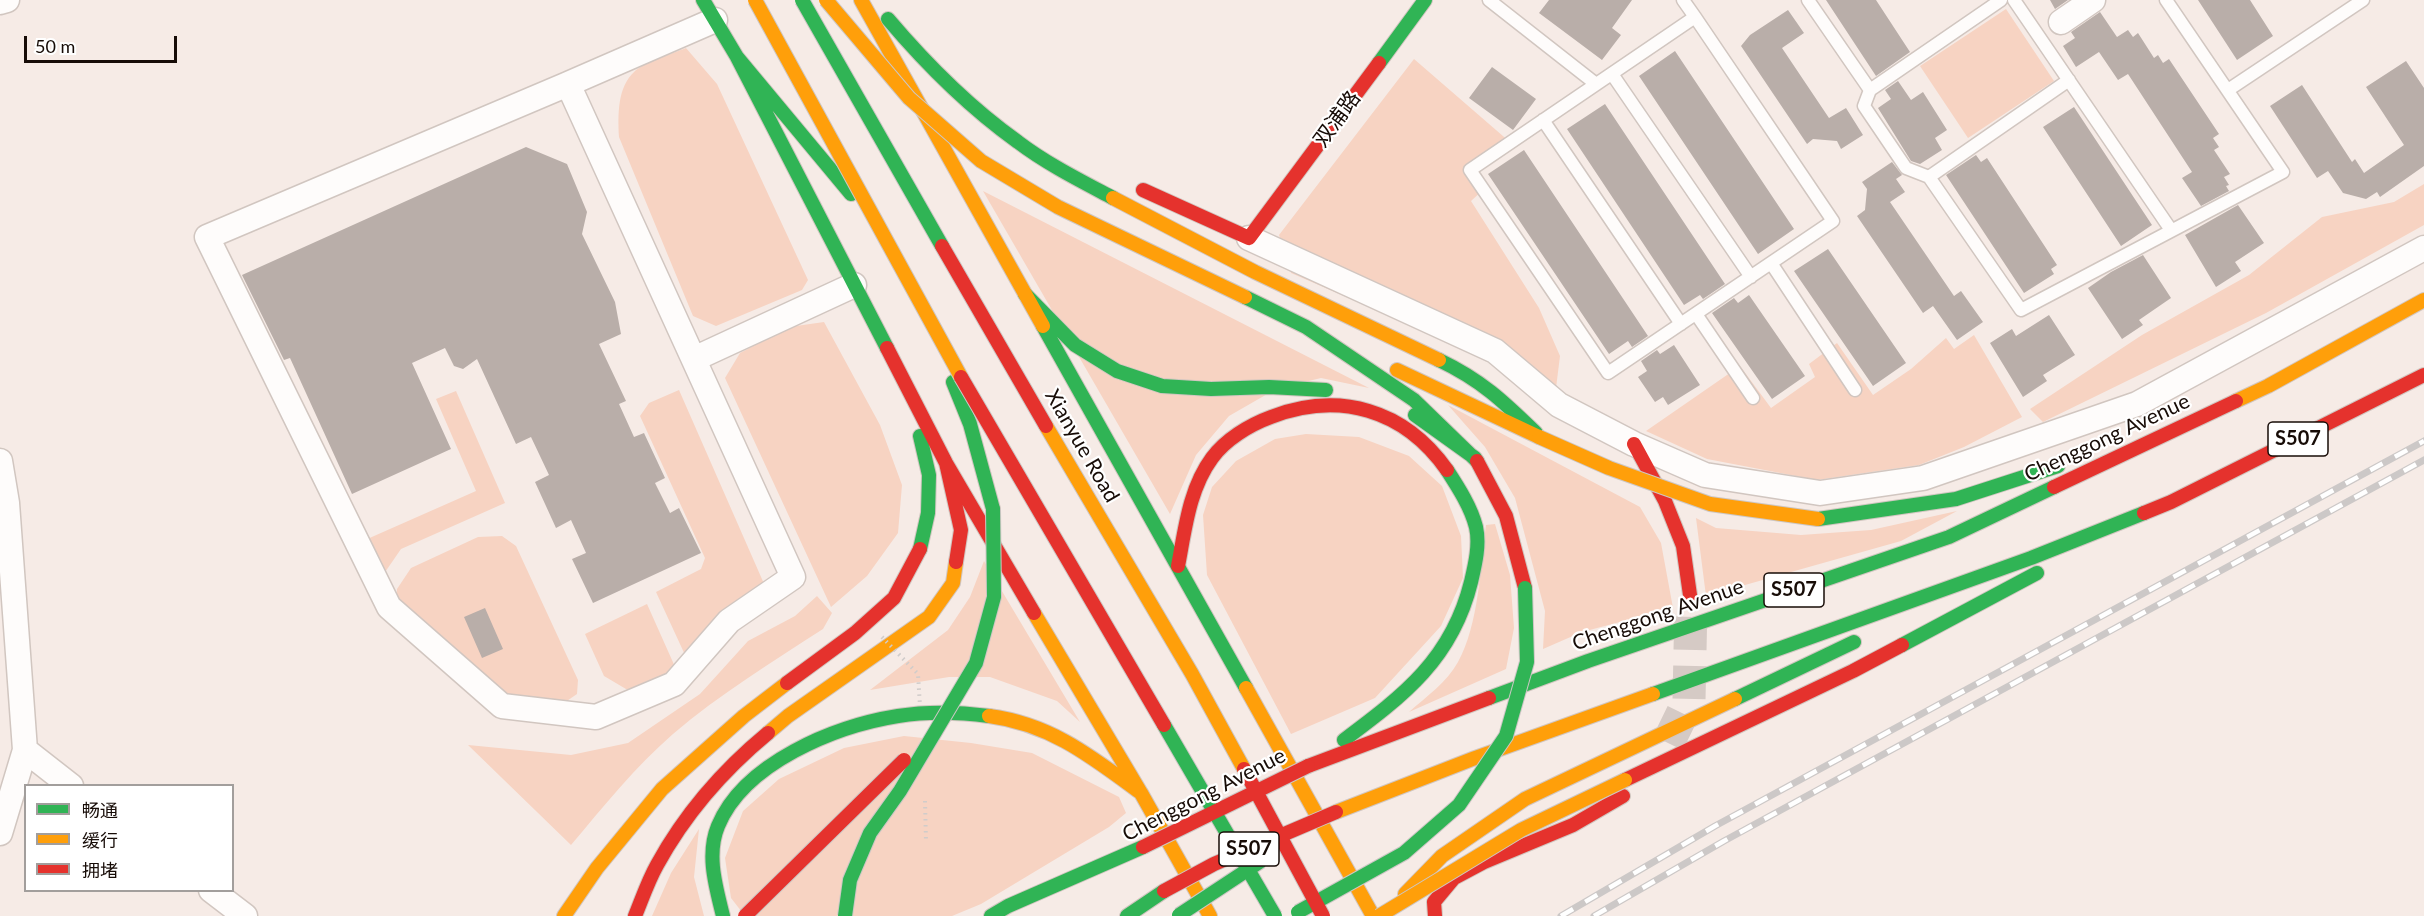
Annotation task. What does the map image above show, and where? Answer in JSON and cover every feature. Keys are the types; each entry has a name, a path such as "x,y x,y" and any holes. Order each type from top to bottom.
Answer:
{"main road":[{"path":"755,0 932,327 1275,916"},
{"name":"Xianyue Road","path":"802,0 980,313 1192,674 1323,916"},
{"path":"826,0 909,98 981,161 1058,207 1306,327 1609,468 1710,504 1818,519 1956,499 2064,464 2133,450"},
{"path":"861,0 1373,916"},
{"path":"871,0 919,55 966,101 1019,143 1076,178 1255,272 1462,371 1495,393 1539,436"},
{"name":"双浦路","path":"1249,238 1425,0"},
{"path":"709,10 737,57 946,462 1141,793 1210,916"},
{"path":"737,57 880,229"},
{"path":"1019,143 1073,159"},
{"path":"1135,186 1249,238"},
{"path":"1026,294 1075,345 1117,371 1162,386 1211,389 1269,387 1341,392 1376,399"},
{"path":"2268,386 2395,300"},
{"name":"Chenggong Avenue","path":"1078,891 1143,847 1308,766 1588,661 1949,537 2268,386 2424,300"},
{"path":"845,916 850,879 870,833 900,791 976,663 994,597 993,508 970,424 932,327"},
{"path":"1291,916 1404,853 1459,805 1506,736 1527,662 1525,588 1506,516 1475,458 1414,400 1306,327"},
{"name":"S507","path":"1127,916 1164,891 1214,864 1336,812 1475,758 2031,558 2171,502 2422,377"},
{"path":"564,916 597,868 662,789 744,716 855,633 894,598 919,554 928,513 929,475 912,399"},
{"path":"1178,566 1189,503 1212,458 1246,428 1285,411 1322,403 1361,408 1414,434 1454,478 1476,529 1475,567 1464,608 1446,645 1385,711 1308,766"},
{"path":"1404,410 1421,418 1475,458"},
{"path":"1634,444 1665,501 1683,546 1691,602"},
{"path":"635,916 656,867 688,815 734,761 788,716 929,617 953,583 961,530 946,462"},
{"path":"1379,916 1521,830 1853,671 2171,502"},
{"path":"1905,618 2031,558"},
{"path":"1399,916 1405,895 1442,856 1525,799 1863,638"},
{"path":"723,916 711,869 718,826 735,797 768,767 825,736 870,721 924,713 978,715 1033,725 1084,752 1141,793"},
{"path":"745,916 837,823 940,725"},
{"path":"1435,916 1434,902 1454,878 1484,862 1573,825 1623,796"},
{"path":"1178,915 1336,812"},
{"path":"991,916 1008,906 1143,847"}],"street":[{"path":"0,2 7,0"},
{"path":"2061,22 2093,0"},
{"path":"568,84 793,577 729,621 674,684 596,717 502,706 389,607 207,237 568,84 709,10"},
{"path":"1249,238 1495,351 1559,405 1634,444 1706,475 1820,493 1923,478 2137,404 2424,248"},
{"path":"694,359 854,285"},
{"path":"0,461 25,750 0,833"},
{"path":"25,750 68,784"},
{"path":"212,892 245,916"}],"lane":[{"path":"1489,0 1596,84"},
{"path":"1683,0 1695,17 1833,221 1608,373 1470,170 1695,17"},
{"path":"1808,0 1870,90"},
{"path":"2001,0 1870,90 1864,106 1906,168 1929,177 2021,310 2283,172 2166,0"},
{"path":"2014,0 2171,230"},
{"path":"2228,90 2363,0"},
{"path":"1612,74 1751,277"},
{"path":"1929,177 2069,80"},
{"path":"1543,120 1681,324"},
{"path":"1771,263 1855,390"},
{"path":"1696,314 1753,398"}],"path":[{"path":"882,637 918,674 921,717"}],"shaded area":[{"path":"2006,9 2054,81 1968,138 1920,66"},
{"path":"686,48 717,84 808,280 802,290 716,326 693,316 619,137 620,102 629,78 645,65"},
{"path":"1414,59 1511,143 1475,170 1483,190 1471,201 1539,308 1560,356 1556,388 1291,273 1279,235"},
{"path":"2424,184 2424,225 2266,313 2043,422 2030,409 2142,335 2249,275 2322,217 2394,202"},
{"path":"983,191 1369,388 1321,378 1276,389 1229,416 1196,455 1170,514"},
{"path":"824,322 880,425 902,485 898,533 867,576 831,607 725,378 740,353 789,327"},
{"path":"1974,335 2022,417 1964,447 1919,465 1817,480 1707,459 1646,431 1740,366 1771,408 1815,377 1809,364 1837,343 1873,395 1911,369 1946,338 1954,349"},
{"path":"679,390 765,586 686,657 656,592 701,569 705,558 640,416 649,403"},
{"path":"456,391 505,503 401,549 381,578 365,540 476,491 436,399"},
{"path":"1448,405 1640,507 1661,543 1673,608 1582,632 1543,649 1545,611 1515,498 1485,447"},
{"path":"1306,434 1359,437 1409,456 1442,486 1461,536 1463,578 1441,626 1375,698 1291,734 1207,575 1203,515 1212,487 1236,461 1275,439"},
{"path":"1957,511 1901,541 1706,596 1696,518 1716,528 1801,535 1871,530"},
{"path":"1495,524 1510,575 1514,628 1506,669 1409,712 1448,676 1465,647 1475,613 1486,525"},
{"path":"502,536 516,546 578,680 577,694 561,705 503,701 396,602 397,589 411,568 478,537"},
{"path":"984,561 1080,722 1057,701 990,677 949,677 870,690 948,630 970,597"},
{"path":"817,596 832,613 823,629 728,692 673,734 633,773 571,845 468,745 571,755 628,743 700,694 748,641 795,616"},
{"path":"647,604 676,669 643,691 626,689 604,676 585,634"},
{"path":"904,736 971,743 1032,753 1119,797 1126,813 1109,827 981,904 952,916 745,916 731,898 725,858 743,811 779,779 844,748"},
{"path":"699,829 694,877 704,916 652,916 671,873"}],"building":[{"path":"1549,0 1632,0 1612,28 1621,35 1602,60 1539,13"},
{"path":"1826,0 1876,0 1910,52 1876,76"},
{"path":"2050,0 2068,0 2055,9"},
{"path":"2198,0 2250,0 2273,36 2237,60"},
{"path":"1788,10 1804,33 1782,48 1829,118 1846,108 1863,135 1841,149 1837,141 1813,139 1807,144 1741,46 1750,35"},
{"path":"2100,12 2117,37 2128,30 2133,37 2138,33 2154,58 2158,55 2163,63 2169,59 2219,134 2213,138 2219,147 2214,150 2230,174 2224,177 2229,185 2226,186 2229,191 2201,206 2182,178 2192,172 2128,74 2118,80 2099,52 2076,67 2063,46 2075,38 2071,32"},
{"path":"1675,51 1794,229 1758,254 1639,76"},
{"path":"2406,61 2424,88 2424,166 2380,197 2377,192 2366,199 2343,193 2328,171 2317,178 2270,106 2302,85 2352,162 2355,159 2364,173 2404,145 2366,87"},
{"path":"1492,67 1536,99 1513,130 1469,98"},
{"path":"1898,81 1911,100 1923,92 1947,130 1935,138 1942,150 1920,164 1911,161 1878,108 1891,99 1885,90"},
{"path":"1605,104 1725,284 1703,299 1700,295 1684,305 1567,129"},
{"path":"2074,107 2152,225 2121,246 2043,127"},
{"path":"526,147 567,164 587,212 582,234 615,302 621,334 599,344 626,401 619,404 634,437 644,433 665,478 655,483 670,513 679,508 701,553 593,603 572,559 586,553 571,520 556,528 535,482 549,475 531,437 516,444 477,359 463,369 454,366 445,348 412,363 451,449 352,494 290,358 284,360 242,275"},
{"path":"1524,150 1648,336 1632,347 1628,341 1609,354 1488,174"},
{"path":"1976,155 1981,162 1987,158 2057,265 2051,269 2054,274 2024,293 1946,175"},
{"path":"1892,162 1902,175 1896,179 1905,192 1890,202 1954,296 1961,291 1983,322 1957,340 1933,306 1923,313 1857,216 1865,210 1867,189 1862,182"},
{"path":"2238,205 2264,243 2235,262 2241,271 2216,287 2185,235"},
{"path":"1828,249 1906,363 1873,386 1794,271"},
{"path":"2143,255 2171,298 2139,320 2143,325 2122,339 2088,288 2111,272"},
{"path":"1749,295 1805,376 1772,399 1712,313 1734,298 1738,303"},
{"path":"2049,315 2075,355 2043,375 2047,381 2023,397 1990,343 2012,329 2016,336"},
{"path":"1674,345 1700,385 1668,405 1663,397 1655,402 1638,377 1647,371 1641,361 1657,350 1660,354"},
{"path":"485,608 503,649 482,658 464,617"}],"tunnel":[{"path":"1668,743 1689,700 1691,602"}],"railway":[{"path":"1561,916 1715,826 2424,441"},
{"path":"1594,916 1724,841 2424,460"}],"traffic: fast":[{"path":"703,0 737,57 887,348"},
{"path":"802,0 942,246"},
{"path":"1379,63 1425,0"},
{"path":"888,19 949,85 1000,129 1052,165 1113,198"},
{"path":"737,57 851,194"},
{"path":"1025,294 1075,345 1117,371 1162,386 1211,389 1269,387 1326,390"},
{"path":"1245,297 1306,327 1414,400 1477,461"},
{"path":"1043,326 1246,688"},
{"path":"1439,360 1467,375 1491,392 1536,433"},
{"path":"953,382 970,424 993,509"},
{"path":"1415,415 1475,458"},
{"path":"920,436 929,475 928,513 920,549"},
{"path":"1818,519 1956,499 2058,466"},
{"path":"1344,740 1406,691 1423,673 1452,633 1463,609 1475,562 1477,534 1468,505 1447,470"},
{"path":"1489,698 1588,661 1949,537 2054,487"},
{"path":"845,916 850,880 870,833 900,791 976,663 994,597 993,509"},
{"path":"1653,694 2031,558 2144,513"},
{"path":"1902,645 2037,573"},
{"path":"1298,912 1404,853 1459,805 1506,736 1527,662 1525,588"},
{"path":"1735,699 1854,642"},
{"path":"723,916 713,871 714,837 731,804 748,784 770,766 820,739 873,721 909,714 932,713 989,716"},
{"path":"1164,725 1275,916"},
{"path":"991,916 1008,906 1143,847"},
{"path":"1179,915 1261,861"},
{"path":"1127,916 1164,891"}],"traffic: slow":[{"path":"755,0 961,377"},
{"path":"826,0 909,98 981,161 1058,207 1245,297"},
{"path":"861,0 1043,326"},
{"path":"1113,198 1255,272 1439,360"},
{"path":"2236,401 2268,386 2424,300"},
{"path":"1397,370 1539,437"},
{"path":"1046,426 1192,674 1244,769"},
{"path":"1539,437 1609,468 1710,504 1818,519"},
{"path":"768,733 788,716 929,617 953,583 956,562"},
{"path":"1034,613 1141,793 1210,916"},
{"path":"564,916 597,868 662,789 744,716 787,683"},
{"path":"1246,688 1373,916"},
{"path":"1336,812 1475,758 1653,694"},
{"path":"1405,894 1442,856 1525,799 1735,699"},
{"path":"989,716 1032,726 1051,734 1088,755 1141,793"},
{"path":"1379,916 1521,830 1625,780"}],"traffic: jam":[{"path":"1143,190 1249,238 1379,63"},
{"path":"942,246 1046,426"},
{"path":"887,348 946,463 1034,613"},
{"path":"2144,513 2171,502 2424,375"},
{"path":"961,377 1164,725"},
{"path":"2054,487 2236,401"},
{"path":"1178,566 1189,510 1204,470 1217,451 1231,439 1254,424 1271,417 1296,409 1321,406 1345,406 1368,411 1411,432 1430,449 1447,470"},
{"path":"1634,444 1665,501 1683,546 1691,602"},
{"path":"1477,461 1506,516 1525,588"},
{"path":"946,463 961,530 956,562"},
{"path":"787,683 855,633 894,598 920,549"},
{"path":"1625,780 1853,671 1902,645"},
{"path":"1308,766 1489,698"},
{"path":"635,916 657,865 680,827 720,777 768,733"},
{"path":"745,916 904,760"},
{"path":"1143,847 1308,766"},
{"path":"1244,769 1323,916"},
{"path":"1435,916 1434,902 1454,878 1484,862 1573,825 1623,796"},
{"path":"1164,891 1214,864 1336,812"}]}
